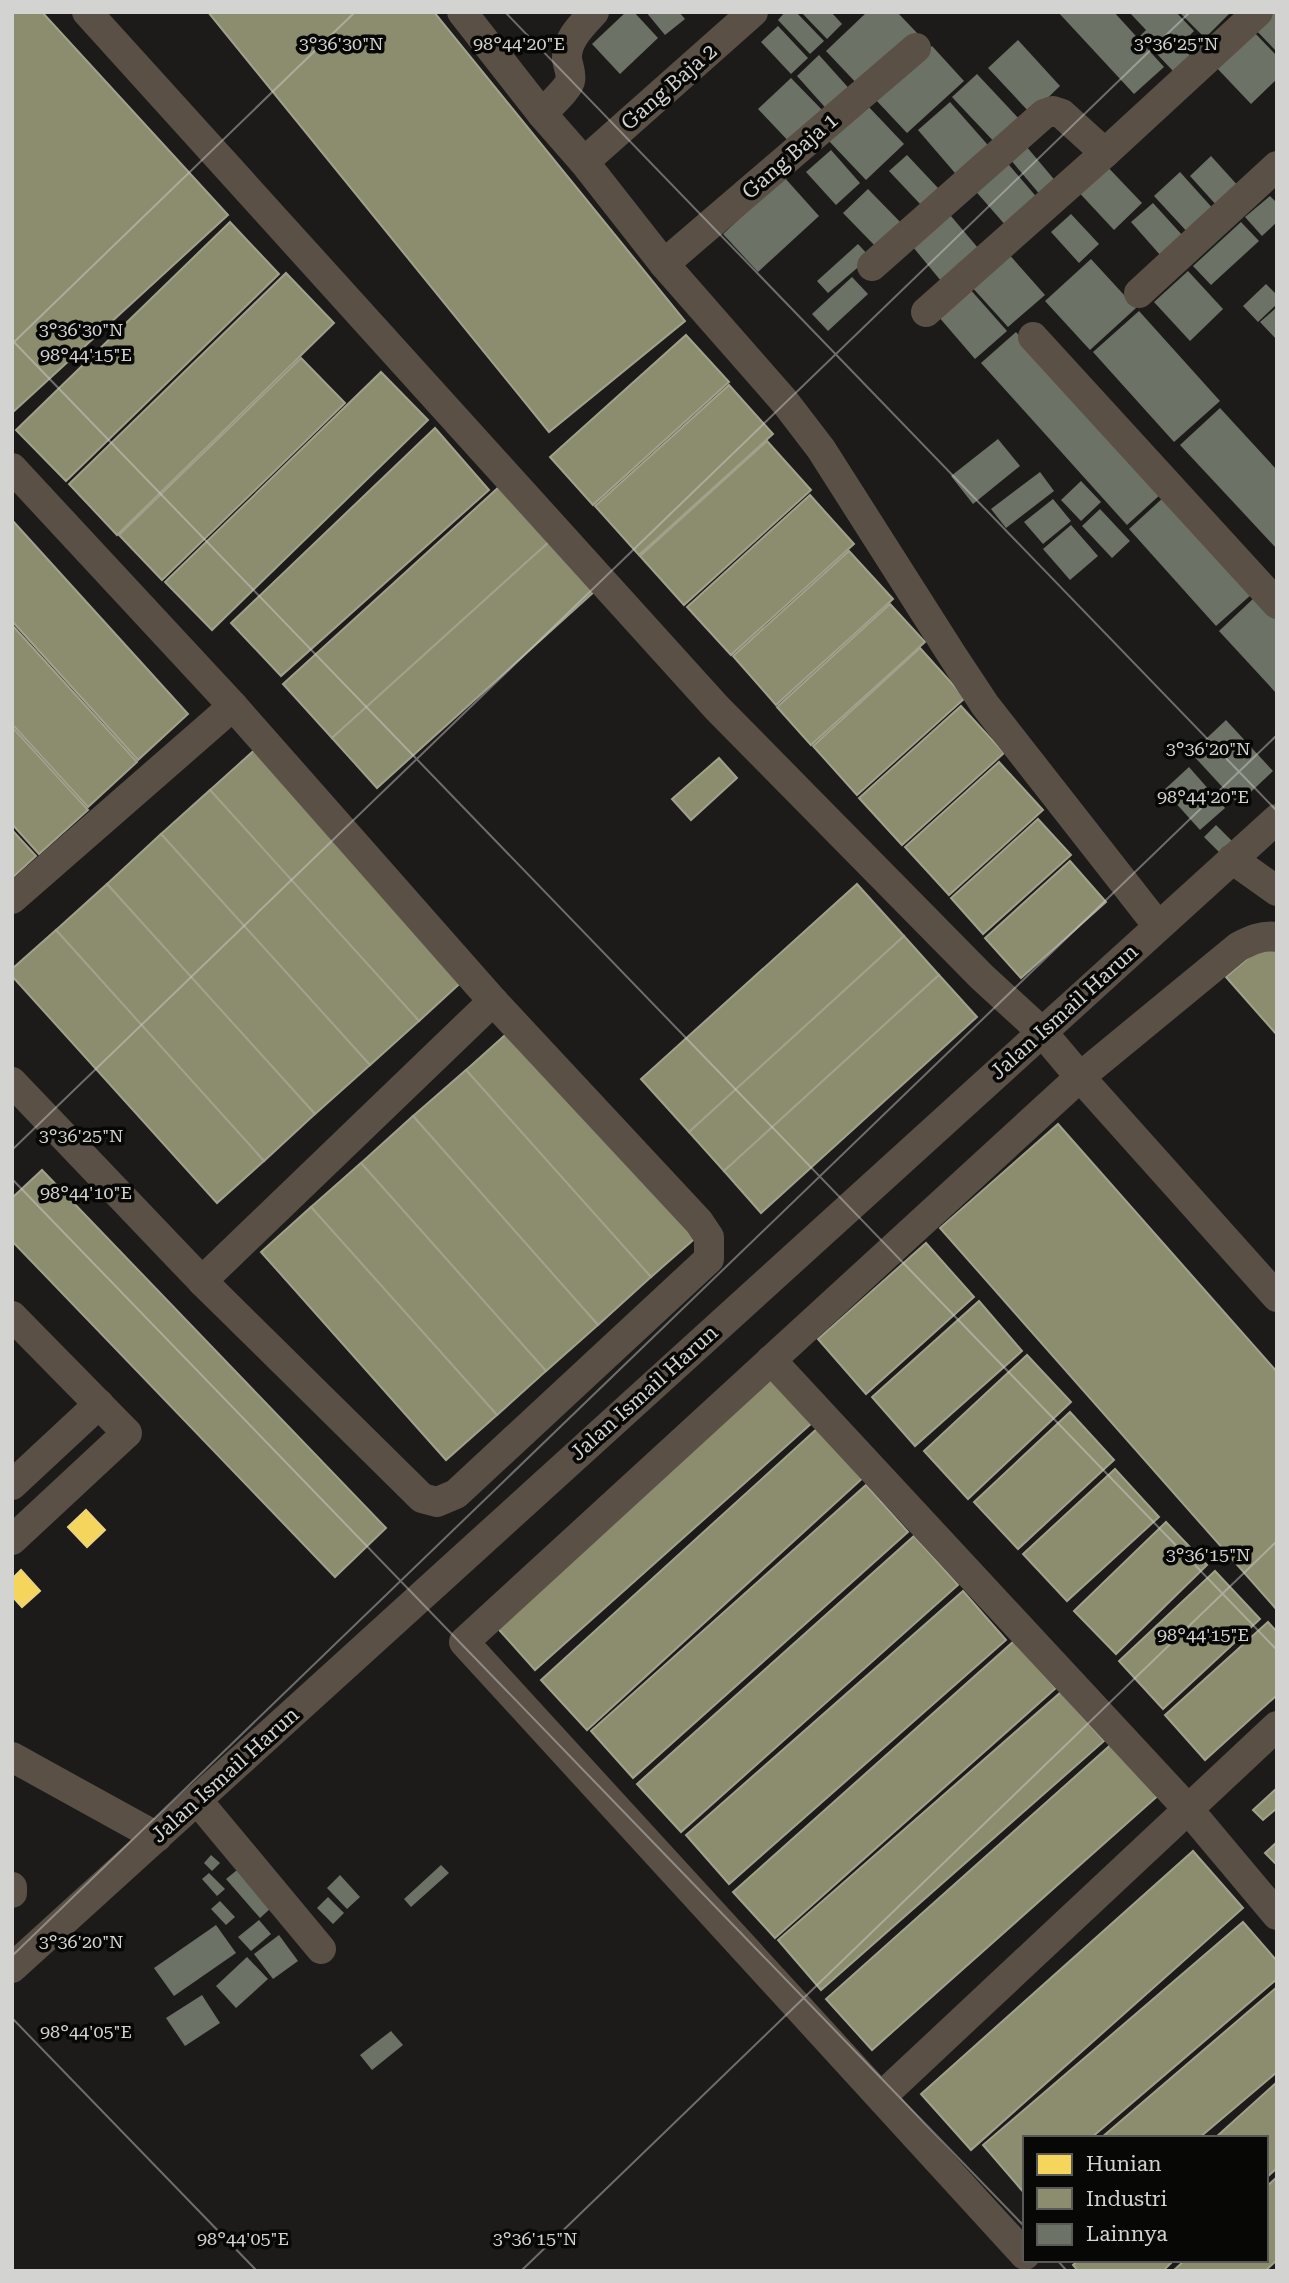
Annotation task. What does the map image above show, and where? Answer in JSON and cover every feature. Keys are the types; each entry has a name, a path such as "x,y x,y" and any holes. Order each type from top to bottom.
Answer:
{"street":[{"path":"87,12 716,708 982,977 1042,1032 1277,1297"},
{"path":"462,12 556,98 584,162 664,264 785,402 821,449 985,705 1158,926"},
{"path":"556,98 570,75 567,57 569,46 578,29 594,12"},
{"name":"Gang Baja 2","path":"584,162 753,12"},
{"path":"926,312 1258,12"},
{"name":"Gang Baja 1","path":"664,264 916,48"},
{"path":"872,266 1044,114 1053,111 1062,114 1105,153"},
{"path":"1139,293 1277,166"},
{"path":"1033,337 1277,604"},
{"path":"12,468 233,706 493,1001 699,1222 709,1237 709,1259 456,1494 437,1502 422,1498 202,1281 12,1082"},
{"path":"12,899 233,706"},
{"name":"Jalan Ismail Harun","path":"12,1968 1277,819"},
{"path":"1232,859 1277,891"},
{"path":"1023,2253 464,1642 1080,1077 1238,947 1251,939 1277,937"},
{"path":"202,1281 493,1001"},
{"path":"12,1316 127,1433 12,1540"},
{"path":"771,1360 1188,1809 1277,1915"},
{"path":"12,1485 99,1404"},
{"path":"880,2097 1277,1726"},
{"path":"12,1757 157,1837"},
{"path":"197,1800 321,1949"},
{"path":"12,1887 12,1893"}],"building: Hunian":[{"path":"86,1510 105,1530 87,1547 68,1527"},
{"path":"21,1570 40,1591 22,1607 12,1596 12,1579"}],"building: Industri":[{"path":"12,12 42,12 228,215 12,413"},
{"path":"208,12 434,12 685,321 549,432"},
{"path":"230,222 279,274 66,481 16,430"},
{"path":"286,273 334,323 117,535 69,484"},
{"path":"686,335 729,382 593,505 550,457"},
{"path":"301,358 345,403 162,580 119,535"},
{"path":"381,372 428,420 212,630 165,582"},
{"path":"729,385 773,434 639,555 595,506"},
{"path":"435,428 489,490 281,676 231,623"},
{"path":"767,441 811,490 684,605 640,556"},
{"path":"500,486 550,541 332,738 283,684"},
{"path":"810,495 854,544 731,655 687,607"},
{"path":"12,520 188,714 138,760 12,621"},
{"path":"550,541 595,591 377,788 332,738"},
{"path":"849,551 893,599 776,705 733,656"},
{"path":"890,604 925,642 811,745 777,707"},
{"path":"12,625 137,762 88,807 12,724"},
{"path":"920,648 965,698 857,795 813,746"},
{"path":"961,706 1004,753 902,845 859,798"},
{"path":"12,727 88,810 39,854 12,824"},
{"path":"259,746 467,977 419,1021 210,790"},
{"path":"719,758 737,778 691,820 672,799"},
{"path":"999,762 1043,810 949,895 905,847"},
{"path":"210,790 419,1021 370,1065 161,834"},
{"path":"1038,819 1071,855 983,934 951,898"},
{"path":"12,830 36,856 12,878"},
{"path":"161,834 370,1065 315,1114 107,884"},
{"path":"1070,861 1106,902 1021,978 985,938"},
{"path":"107,884 315,1114 264,1161 56,930"},
{"path":"857,884 904,936 689,1132 641,1079"},
{"path":"56,930 264,1161 217,1203 12,976 12,969"},
{"path":"904,936 939,975 724,1171 689,1132"},
{"path":"1269,940 1277,949 1277,1035 1226,977"},
{"path":"939,975 977,1017 761,1213 724,1171"},
{"path":"514,1027 699,1235 651,1277 466,1070"},
{"path":"466,1070 651,1277 598,1325 413,1116"},
{"path":"413,1116 598,1325 546,1371 361,1163"},
{"path":"1058,1124 1277,1372 1277,1610 940,1228"},
{"path":"361,1163 546,1371 497,1415 311,1207"},
{"path":"42,1170 386,1528 335,1577 12,1241 12,1198"},
{"path":"311,1207 497,1415 446,1460 261,1252"},
{"path":"926,1243 974,1297 866,1394 818,1339"},
{"path":"979,1301 1022,1351 915,1446 872,1397"},
{"path":"1027,1355 1071,1402 968,1499 924,1451"},
{"path":"769,1375 812,1423 535,1670 492,1622"},
{"path":"1070,1412 1114,1460 1018,1549 974,1502"},
{"path":"820,1426 865,1476 587,1730 541,1680"},
{"path":"1115,1469 1159,1517 1067,1601 1023,1554"},
{"path":"866,1485 908,1532 633,1778 591,1731"},
{"path":"1166,1522 1207,1565 1116,1654 1074,1611"},
{"path":"914,1536 958,1585 681,1832 637,1784"},
{"path":"1215,1571 1260,1619 1163,1709 1119,1661"},
{"path":"963,1591 1006,1640 729,1884 686,1835"},
{"path":"1268,1622 1277,1632 1277,1695 1205,1760 1165,1715"},
{"path":"1014,1641 1056,1688 775,1938 733,1892"},
{"path":"1061,1692 1104,1741 821,1990 778,1940"},
{"path":"1115,1741 1161,1793 872,2050 826,1999"},
{"path":"1277,1788 1277,1808 1263,1820 1253,1810"},
{"path":"1277,1842 1277,1865 1265,1853"},
{"path":"1193,1851 1243,1908 971,2150 921,2094"},
{"path":"1243,1922 1277,1961 1277,1979 1093,2136 1023,2136 1023,2192 983,2145"},
{"path":"1277,1987 1277,2072 1201,2136 1103,2136"},
{"path":"1277,2082 1277,2168 1268,2176 1268,2136 1217,2136"},
{"path":"1277,2177 1277,2260 1265,2271 1173,2271 1183,2262 1268,2262 1268,2185"},
{"path":"1077,2262 1172,2262 1163,2271 1078,2271 1073,2265"}],"building: Lainnya":[{"path":"626,12 634,12 658,38 620,74 592,44"},
{"path":"646,12 679,12 685,19 665,35"},
{"path":"785,12 796,12 824,41 810,54 778,20"},
{"path":"801,12 831,12 842,24 827,39"},
{"path":"867,12 897,12 918,34 861,88 826,51"},
{"path":"1058,12 1114,12 1164,67 1134,94"},
{"path":"1129,12 1176,12 1194,31 1180,45 1190,55 1173,71 1140,36 1146,30"},
{"path":"1179,12 1231,12 1205,38"},
{"path":"1268,12 1277,12 1277,52 1253,27"},
{"path":"778,26 808,58 791,74 761,42"},
{"path":"1251,29 1277,56 1277,79 1251,104 1214,65"},
{"path":"1018,40 1060,86 1031,114 988,68"},
{"path":"932,46 964,81 907,133 875,99"},
{"path":"819,55 854,94 831,114 797,76"},
{"path":"977,74 1023,123 998,146 952,97"},
{"path":"791,78 828,116 795,148 758,109"},
{"path":"950,102 994,152 961,180 918,130"},
{"path":"866,104 904,144 866,180 828,140"},
{"path":"1026,146 1058,184 1042,197 1010,159"},
{"path":"831,150 860,183 836,205 806,172"},
{"path":"907,155 938,188 921,205 889,171"},
{"path":"1211,156 1240,188 1218,207 1190,176"},
{"path":"1004,159 1039,200 1007,227 972,187"},
{"path":"1101,160 1142,203 1114,230 1073,186"},
{"path":"1180,172 1216,212 1191,236 1154,196"},
{"path":"784,177 819,216 758,272 723,234"},
{"path":"868,189 906,228 881,252 843,213"},
{"path":"1270,196 1277,203 1277,222 1262,236 1245,217"},
{"path":"1153,203 1183,236 1161,256 1131,222"},
{"path":"945,209 984,255 946,287 908,241"},
{"path":"1071,214 1099,244 1079,263 1051,232"},
{"path":"1241,222 1259,241 1211,285 1193,266"},
{"path":"858,244 870,257 828,293 817,281"},
{"path":"1007,252 1045,295 1008,327 970,285"},
{"path":"1091,259 1136,308 1090,350 1045,301"},
{"path":"1188,271 1223,309 1190,341 1154,302"},
{"path":"852,277 868,294 828,331 812,314"},
{"path":"1266,284 1277,295 1277,304 1258,322 1243,306"},
{"path":"969,288 1007,331 975,359 938,316"},
{"path":"1277,307 1277,340 1260,322"},
{"path":"1139,311 1220,401 1174,442 1093,352"},
{"path":"1016,332 1161,494 1127,525 981,363"},
{"path":"1220,408 1277,470 1277,549 1180,445"},
{"path":"998,439 1020,466 973,504 951,476"},
{"path":"1040,472 1054,491 1006,528 991,509"},
{"path":"1081,481 1101,502 1081,521 1061,500"},
{"path":"1165,496 1252,594 1216,626 1129,529"},
{"path":"1053,499 1071,521 1043,544 1024,522"},
{"path":"1100,509 1130,541 1112,558 1082,526"},
{"path":"1071,525 1098,556 1070,580 1043,549"},
{"path":"1255,597 1277,620 1277,694 1219,631"},
{"path":"1226,720 1273,771 1238,804 1191,753"},
{"path":"1189,767 1225,808 1200,830 1164,790"},
{"path":"1216,825 1236,845 1224,857 1204,837"},
{"path":"211,1855 220,1863 212,1871 204,1863"},
{"path":"441,1865 449,1873 411,1907 404,1899"},
{"path":"237,1870 271,1908 260,1918 226,1879"},
{"path":"209,1873 225,1889 217,1896 202,1879"},
{"path":"340,1875 360,1897 347,1909 327,1888"},
{"path":"328,1897 344,1913 333,1924 317,1908"},
{"path":"220,1901 235,1917 226,1925 211,1909"},
{"path":"259,1920 271,1934 251,1951 238,1937"},
{"path":"216,1925 236,1953 174,1996 154,1968"},
{"path":"279,1935 298,1961 273,1979 254,1954"},
{"path":"247,1957 268,1979 236,2008 216,1986"},
{"path":"202,1995 220,2023 185,2046 166,2018"},
{"path":"391,2031 403,2045 372,2070 360,2055"}]}
